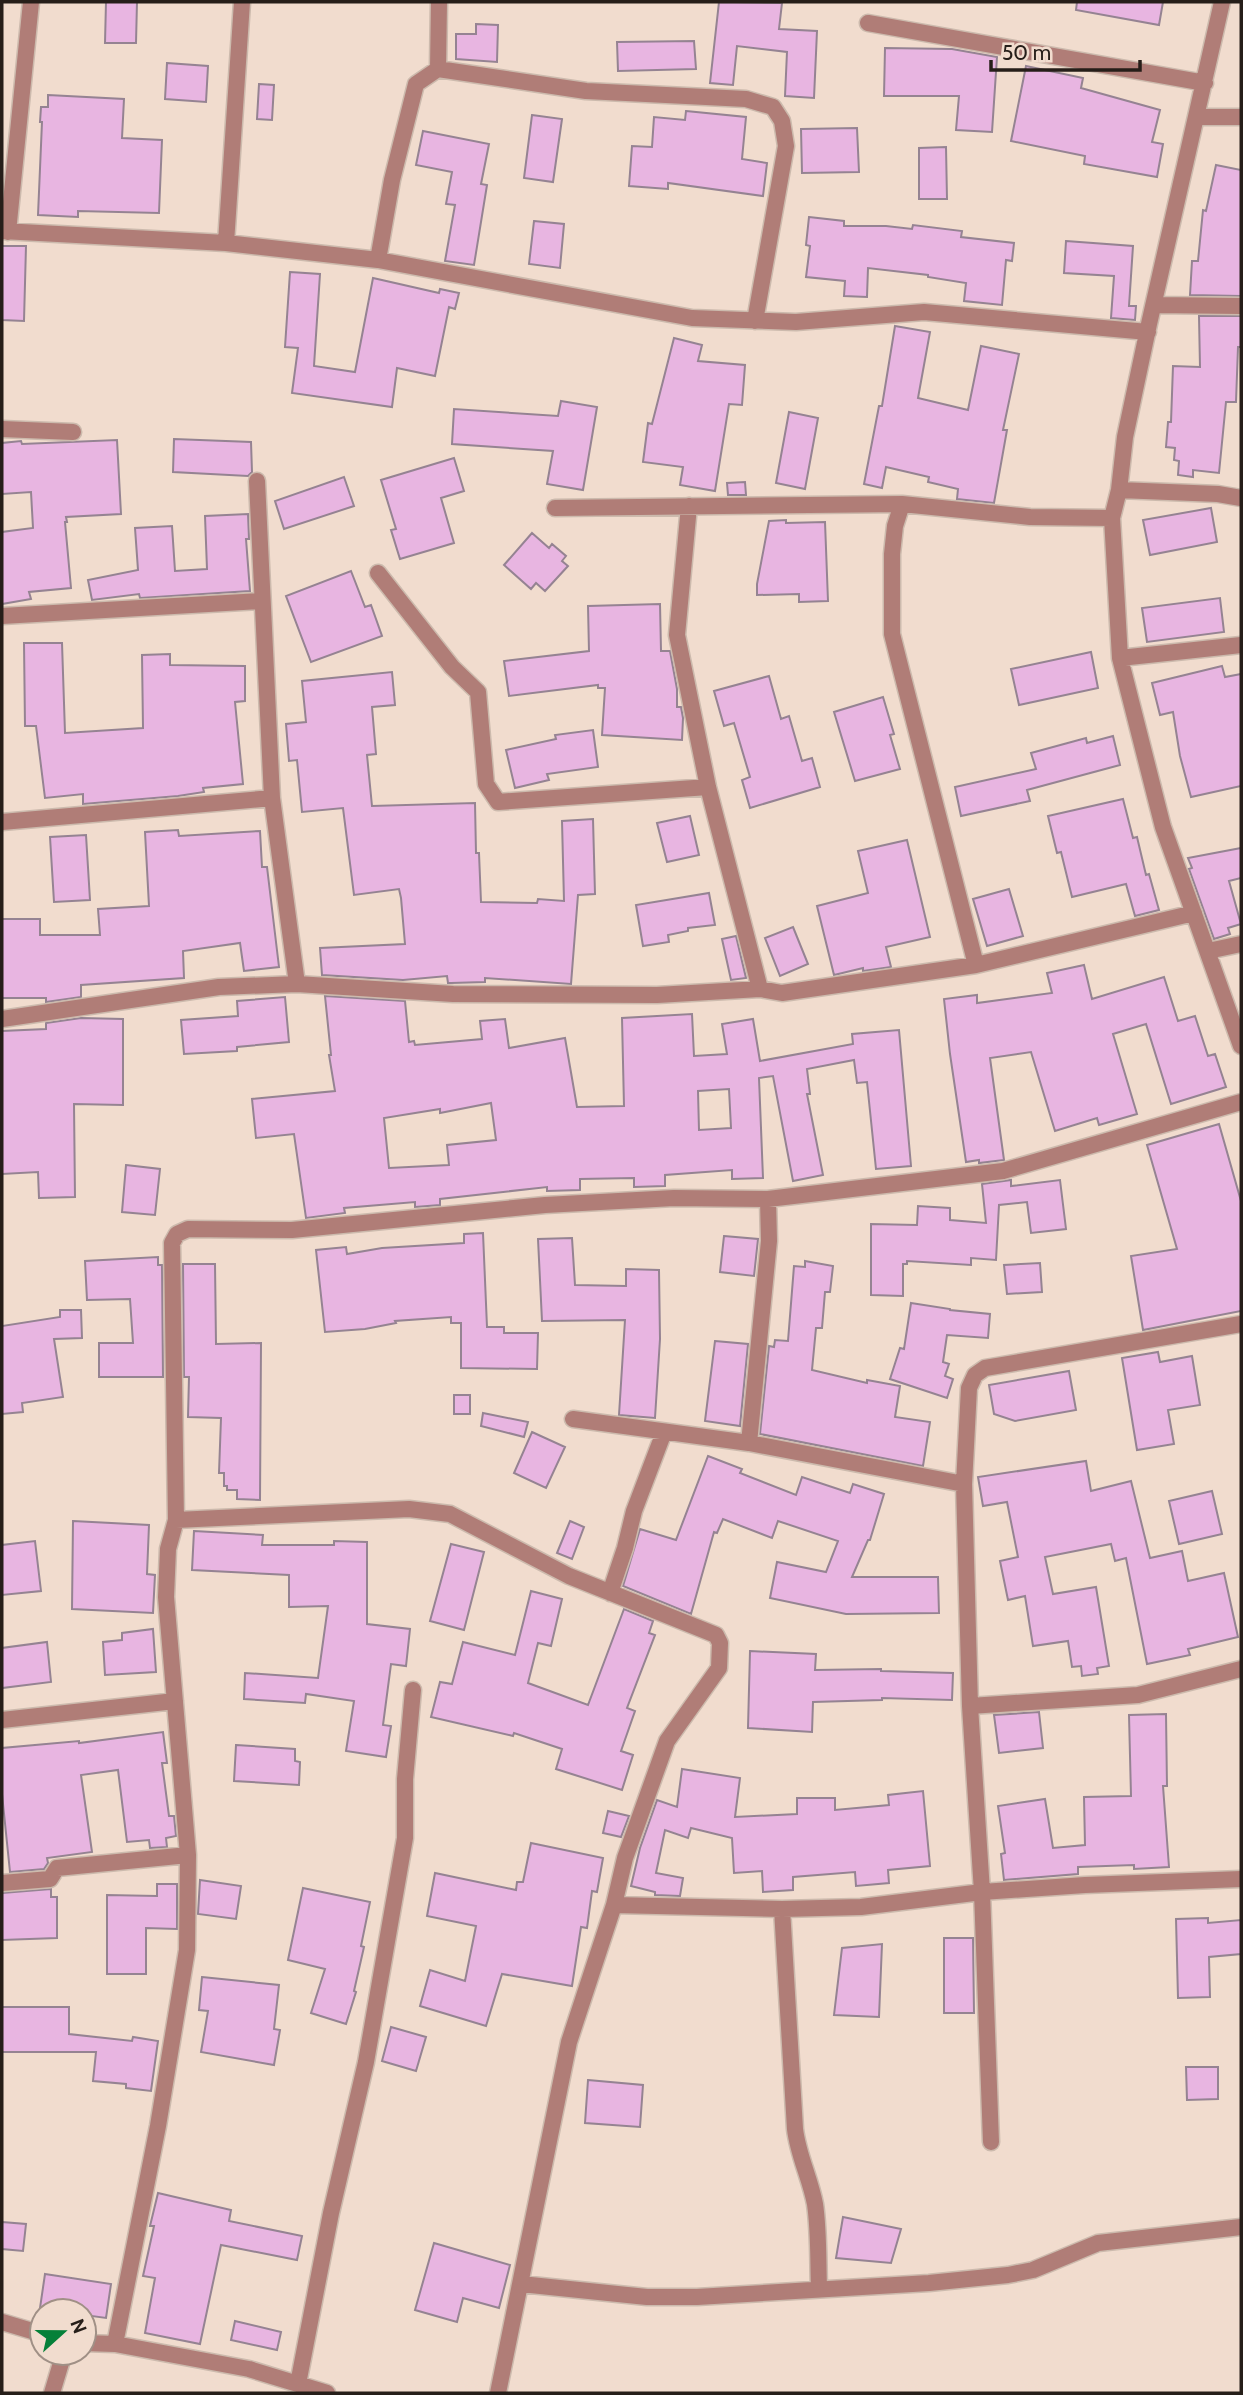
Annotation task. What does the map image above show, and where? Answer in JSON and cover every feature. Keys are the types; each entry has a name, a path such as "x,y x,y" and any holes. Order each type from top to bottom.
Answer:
{"street":[{"path":"30,2 5,231 226,243 378,260 692,318 796,322 924,312 1148,332"},
{"path":"226,243 242,2"},
{"path":"438,69 439,2"},
{"path":"1222,2 1125,437 1119,490 1112,518 1120,659 1163,827 1241,1046"},
{"path":"868,23 1205,83"},
{"path":"378,260 392,180 416,84 438,69 586,91 746,99 773,107 782,121 786,146 755,320"},
{"path":"1198,117 1241,117"},
{"path":"1154,305 1241,306"},
{"path":"2,429 74,432"},
{"path":"257,481 272,799 296,984"},
{"path":"1119,490 1218,494 1241,498"},
{"path":"555,508 902,504 1030,517 1112,518"},
{"path":"902,504 895,526 892,554 892,634 976,965"},
{"path":"689,506 677,635 708,787 760,989"},
{"path":"378,573 452,667 478,692 486,784 498,802 708,787"},
{"path":"2,616 262,601"},
{"path":"1120,659 1241,645"},
{"path":"2,822 272,799"},
{"path":"2,1019 219,987 296,984 453,994 657,995 760,989 782,993 976,965 1194,914"},
{"path":"1208,951 1241,944"},
{"path":"114,2344 158,2126 187,1950 188,1855 166,1597 168,1549 176,1520 173,1243 177,1234 188,1229 292,1230 545,1205 674,1198 768,1199 1003,1171 1241,1102"},
{"path":"749,1443 769,1241 768,1199"},
{"path":"991,2142 982,1892 970,1706 964,1483 969,1388 975,1375 985,1368 1241,1324"},
{"path":"573,1419 749,1443 964,1483"},
{"path":"610,1593 634,1511 664,1432"},
{"path":"176,1520 409,1508 450,1514 569,1576 716,1635 720,1643 719,1668 667,1741 625,1858 614,1905 569,2042 498,2393"},
{"path":"970,1706 1138,1695 1241,1669"},
{"path":"298,2384 331,2213 366,2062 405,1838 405,1779 413,1690"},
{"path":"2,1720 175,1701"},
{"path":"2,1883 50,1878 57,1868 188,1855"},
{"path":"614,1905 782,1909 861,1907 982,1892 1241,1879"},
{"path":"782,1909 795,2129 797,2149 815,2207 819,2288"},
{"path":"522,2284 648,2297 709,2297 929,2283 1033,2270 1098,2243 1241,2227"},
{"path":"2,2322 28,2330"},
{"path":"98,2343 114,2344 249,2369 327,2393"},
{"path":"52,2393 60,2367"}],"building":[{"path":"106,2 137,2 136,43 105,43"},
{"path":"719,2 782,3 779,29 817,31 814,98 785,96 787,52 737,46 733,85 710,83"},
{"path":"1077,2 1163,2 1159,25 1076,10"},
{"path":"476,24 498,25 497,62 456,59 456,34 476,34"},
{"path":"694,41 696,69 618,71 617,42"},
{"path":"885,48 952,49 997,57 992,132 956,130 959,96 884,96"},
{"path":"167,63 208,66 206,102 165,99"},
{"path":"1026,66 1083,78 1081,88 1160,110 1152,142 1163,144 1157,177 1084,164 1085,156 1011,141"},
{"path":"259,84 274,85 272,120 257,119"},
{"path":"48,95 124,99 122,138 162,140 159,213 78,211 78,217 38,215 41,107 48,107"},
{"path":"686,111 746,117 742,159 767,163 763,196 668,183 668,189 629,186 632,146 652,147 654,117 685,120"},
{"path":"532,115 562,119 553,182 524,178"},
{"path":"857,128 859,172 802,173 801,129"},
{"path":"423,131 489,144 481,184 487,185 474,265 445,261 455,205 446,204 452,172 416,165"},
{"path":"946,147 947,199 919,199 919,148"},
{"path":"1216,165 1241,170 1241,296 1190,295 1192,261 1198,261 1203,210 1206,211"},
{"path":"809,217 844,221 844,226 912,229 913,225 962,231 961,237 1014,243 1012,261 1006,260 1002,305 964,301 966,283 928,275 868,268 867,297 844,296 845,281 806,277 810,246 806,245"},
{"path":"534,221 564,224 560,268 529,264"},
{"path":"1066,241 1133,246 1129,306 1136,306 1135,320 1111,318 1114,276 1064,273"},
{"path":"2,246 26,246 24,321 2,320"},
{"path":"290,272 320,274 314,366 355,372 373,278 439,293 440,289 459,293 455,309 449,307 435,376 397,368 392,407 292,393 298,348 285,347"},
{"path":"1199,316 1241,316 1241,347 1238,347 1236,402 1226,402 1219,473 1193,470 1193,477 1178,475 1179,461 1174,460 1175,448 1166,447 1168,422 1171,422 1173,366 1200,367"},
{"path":"895,326 930,332 918,398 968,410 981,346 1019,354 1003,430 1007,430 994,503 957,499 958,489 928,482 929,477 886,467 882,488 864,484 879,406 882,406"},
{"path":"674,338 702,345 698,361 745,365 742,405 729,404 715,491 680,485 683,467 643,462 648,423 652,424"},
{"path":"561,401 597,407 583,490 547,484 553,451 452,444 454,409 558,416"},
{"path":"789,412 818,418 805,489 776,483"},
{"path":"174,439 251,442 252,472 248,476 173,472"},
{"path":"117,440 121,514 66,517 71,588 29,592 31,599 2,604 2,532 33,528 31,492 2,494 2,443"},
{"path":"454,458 464,491 441,498 454,543 400,559 391,530 396,529 381,480"},
{"path":"344,477 354,506 284,529 275,501"},
{"path":"745,482 746,495 728,495 727,483"},
{"path":"1211,508 1217,542 1150,555 1143,520"},
{"path":"248,514 249,539 246,539 250,591 140,598 139,594 92,600 88,580 138,570 135,528 172,526 175,571 207,569 205,516"},
{"path":"786,520 786,523 825,522 828,601 799,602 799,594 757,595 769,521"},
{"path":"532,533 549,548 552,544 566,556 562,561 568,566 545,591 536,583 531,589 504,565"},
{"path":"351,571 365,607 371,605 382,636 311,662 286,596"},
{"path":"1220,598 1224,632 1147,642 1142,608"},
{"path":"660,604 661,651 670,651 677,689 677,707 681,707 683,718 682,740 602,735 605,688 598,688 598,685 509,696 504,661 589,651 588,606"},
{"path":"24,643 62,643 65,733 143,728 142,655 170,654 170,665 245,666 245,701 235,702 243,784 203,788 204,792 178,796 83,804 83,794 45,798 36,726 25,726"},
{"path":"1091,652 1098,688 1019,705 1011,669"},
{"path":"1222,666 1225,677 1241,674 1241,786 1191,797 1180,756 1173,712 1160,715 1152,683"},
{"path":"392,672 395,705 372,707 376,754 367,755 372,806 475,803 481,902 537,903 538,899 564,901 562,821 593,819 595,894 578,895 571,984 485,978 485,982 448,983 447,976 403,980 322,975 320,948 405,944 401,898 399,889 354,895 343,808 302,812 297,760 289,761 286,724 306,722 302,681"},
{"path":"769,676 781,719 789,716 802,761 812,758 820,787 750,808 742,780 750,777 734,723 724,726 714,691"},
{"path":"883,697 894,734 890,735 900,769 855,781 834,712"},
{"path":"593,730 598,767 547,774 549,780 515,788 506,750 556,739 555,735"},
{"path":"1113,736 1120,765 1027,790 1030,801 961,816 955,787 1036,769 1031,753 1086,738 1087,743"},
{"path":"1123,799 1133,838 1137,837 1146,875 1149,874 1159,910 1135,916 1126,884 1072,897 1061,852 1057,853 1048,816"},
{"path":"690,816 699,855 667,862 657,823"},
{"path":"178,830 179,836 260,831 262,867 267,867 279,967 244,971 240,943 183,951 184,978 81,985 81,997 46,1002 46,998 2,998 2,919 40,919 40,935 100,935 98,909 149,906 145,832"},
{"path":"86,835 90,900 54,902 50,837"},
{"path":"907,840 930,937 886,947 891,967 863,971 863,968 834,975 817,906 868,893 858,851"},
{"path":"1241,848 1241,878 1229,881 1241,924 1228,928 1230,934 1214,939 1189,869 1192,868 1188,858"},
{"path":"1009,889 1023,936 987,946 973,899"},
{"path":"709,893 715,925 688,928 688,931 668,935 669,942 643,946 636,905"},
{"path":"793,927 808,964 780,976 765,938"},
{"path":"736,936 746,978 731,980 722,939"},
{"path":"1084,965 1092,999 1164,977 1178,1021 1195,1016 1208,1056 1215,1054 1226,1087 1171,1104 1146,1024 1113,1034 1137,1114 1099,1125 1097,1118 1055,1131 1031,1052 990,1058 1004,1160 966,1162 944,999 977,995 977,1003 1052,993 1047,973"},
{"path":"325,996 405,1001 409,1042 414,1041 415,1045 482,1039 480,1021 505,1019 509,1048 565,1038 577,1107 624,1106 622,1018 692,1014 694,1056 727,1054 722,1024 753,1019 760,1061 853,1044 852,1034 899,1030 911,1166 876,1169 867,1082 857,1083 854,1060 807,1069 810,1094 807,1094 823,1175 793,1181 773,1076 759,1078 763,1178 732,1179 732,1170 665,1175 665,1186 634,1187 634,1178 580,1179 580,1190 547,1191 547,1187 440,1199 440,1205 415,1207 415,1202 344,1208 345,1213 306,1218 294,1134 256,1138 252,1099 335,1091","holes":["729,1089 731,1128 699,1130 698,1091","491,1103 496,1140 447,1145 449,1165 389,1168 384,1118 440,1109 440,1113"]},
{"path":"285,997 289,1042 237,1047 237,1051 184,1054 181,1020 238,1016 237,1001"},
{"path":"81,1018 123,1019 123,1105 74,1104 75,1197 39,1198 38,1172 2,1174 2,1031 46,1029 46,1023"},
{"path":"1219,1124 1241,1201 1241,1311 1143,1330 1131,1256 1177,1249 1147,1145"},
{"path":"126,1165 160,1169 155,1215 122,1212"},
{"path":"1011,1180 1011,1186 1060,1180 1066,1229 1031,1233 1027,1202 999,1205 996,1260 971,1258 971,1265 907,1261 907,1264 903,1264 903,1296 871,1295 871,1224 917,1225 918,1206 950,1208 950,1220 986,1223 982,1184"},
{"path":"483,1233 487,1327 504,1327 504,1333 538,1333 537,1369 461,1368 461,1323 451,1323 451,1317 395,1321 396,1323 365,1329 325,1332 316,1250 346,1247 347,1254 382,1248 464,1243 464,1234"},
{"path":"724,1236 758,1239 754,1276 720,1272"},
{"path":"572,1238 575,1285 626,1286 626,1269 659,1270 660,1339 655,1418 619,1415 625,1320 542,1321 538,1239"},
{"path":"158,1257 158,1265 162,1265 163,1377 99,1377 99,1343 133,1343 130,1299 87,1300 85,1261"},
{"path":"805,1261 833,1266 830,1292 825,1292 822,1328 816,1328 812,1370 867,1383 867,1380 900,1386 895,1417 930,1422 923,1466 760,1434 769,1346 774,1347 775,1340 788,1341 794,1266 805,1267"},
{"path":"1040,1263 1042,1292 1007,1294 1004,1265"},
{"path":"183,1264 215,1264 216,1344 261,1343 260,1500 237,1499 237,1490 227,1490 227,1486 224,1486 224,1473 219,1473 221,1418 188,1417 189,1377 184,1377"},
{"path":"911,1303 990,1314 988,1338 947,1335 943,1362 949,1364 945,1376 953,1379 947,1398 890,1379 900,1348 904,1349"},
{"path":"60,1310 81,1310 82,1338 54,1339 63,1397 22,1403 23,1412 2,1414 2,1326 60,1317"},
{"path":"715,1341 748,1344 740,1426 705,1421"},
{"path":"1158,1352 1160,1362 1192,1356 1200,1405 1168,1410 1174,1444 1137,1450 1122,1358"},
{"path":"1069,1371 1076,1410 1015,1421 994,1414 989,1385"},
{"path":"454,1395 470,1395 470,1414 454,1414"},
{"path":"483,1413 528,1422 524,1437 481,1426"},
{"path":"532,1432 565,1447 546,1488 514,1473"},
{"path":"708,1456 742,1469 740,1473 796,1495 802,1477 850,1493 853,1484 884,1494 870,1540 852,1577 938,1577 939,1613 846,1614 770,1598 777,1562 826,1572 838,1541 778,1521 772,1538 723,1519 717,1533 714,1532 691,1614 623,1586 640,1529 676,1540"},
{"path":"1086,1461 1091,1491 1131,1481 1150,1558 1182,1551 1188,1581 1224,1573 1238,1637 1188,1649 1190,1655 1147,1664 1126,1558 1115,1561 1111,1544 1045,1557 1053,1594 1096,1587 1109,1666 1097,1668 1098,1674 1082,1676 1081,1666 1072,1667 1068,1641 1033,1646 1025,1596 1008,1600 1000,1561 1018,1557 1007,1502 983,1506 978,1477"},
{"path":"1212,1491 1222,1534 1179,1544 1169,1501"},
{"path":"73,1521 149,1525 147,1574 155,1575 153,1613 72,1609"},
{"path":"570,1521 584,1527 572,1559 557,1553"},
{"path":"194,1531 263,1535 262,1545 367,1542 367,1624 410,1629 406,1666 391,1664 383,1725 391,1726 386,1757 346,1751 354,1701 306,1694 305,1703 244,1699 245,1673 318,1678 328,1606 289,1607 289,1575 192,1570"},
{"path":"35,1541 41,1591 2,1595 2,1545"},
{"path":"451,1544 484,1552 464,1630 430,1621"},
{"path":"531,1591 562,1599 551,1646 538,1643 528,1683 588,1705 624,1609 653,1621 649,1633 655,1635 627,1708 635,1711 621,1751 633,1755 622,1790 556,1769 562,1749 514,1733 513,1736 431,1717 440,1682 452,1684 463,1642 515,1655"},
{"path":"153,1629 156,1672 105,1675 103,1642 122,1640 122,1633"},
{"path":"47,1642 51,1682 2,1688 2,1648"},
{"path":"750,1651 816,1654 815,1670 881,1669 953,1673 952,1700 882,1698 813,1702 812,1732 748,1728"},
{"path":"1039,1712 1043,1748 999,1753 994,1715"},
{"path":"1166,1714 1167,1786 1163,1786 1169,1867 1078,1867 1078,1874 1004,1880 1001,1854 1005,1853 998,1806 1045,1799 1053,1848 1085,1845 1084,1797 1131,1796 1129,1715"},
{"path":"163,1732 167,1763 162,1763 169,1816 174,1816 176,1836 166,1838 167,1847 150,1848 149,1840 127,1842 118,1770 81,1775 92,1852 47,1858 48,1863 44,1869 10,1872 2,1794 2,1748 79,1743"},
{"path":"236,1745 295,1749 295,1761 300,1762 299,1785 234,1781"},
{"path":"682,1769 740,1778 735,1817 797,1814 797,1798 835,1798 835,1810 889,1805 888,1795 923,1791 930,1866 888,1870 889,1883 856,1886 855,1872 793,1877 793,1890 763,1892 762,1871 734,1873 732,1838 691,1828 688,1838 665,1830 656,1873 683,1878 680,1896 655,1895 655,1892 631,1886 640,1848 657,1800 677,1807"},
{"path":"608,1811 629,1816 621,1837 603,1833"},
{"path":"531,1843 603,1858 597,1892 592,1891 587,1928 581,1927 572,1986 502,1974 486,2026 420,2006 430,1970 465,1981 476,1926 427,1916 435,1873 516,1890 517,1882 523,1882"},
{"path":"200,1880 241,1886 236,1919 198,1914"},
{"path":"157,1884 177,1884 177,1929 146,1928 146,1974 107,1974 107,1895 157,1896"},
{"path":"303,1888 370,1902 354,1991 356,1992 346,2024 311,2013 325,1969 288,1960"},
{"path":"51,1889 51,1897 57,1897 57,1938 2,1940 2,1893"},
{"path":"1208,1918 1208,1923 1241,1920 1241,1954 1209,1957 1210,1997 1178,1998 1176,1919"},
{"path":"944,1938 973,1938 974,2013 944,2013"},
{"path":"882,1944 879,2017 834,2015 842,1948"},
{"path":"202,1977 279,1985 274,2029 280,2030 274,2065 201,2052 208,2011 199,2010"},
{"path":"2,2007 69,2007 69,2034 158,2041 151,2091 126,2088 126,2084 93,2081 96,2052 2,2052"},
{"path":"391,2027 426,2037 416,2071 382,2061"},
{"path":"1186,2067 1218,2067 1218,2099 1187,2100"},
{"path":"588,2080 643,2085 640,2127 585,2123"},
{"path":"158,2193 231,2210 229,2221 302,2236 297,2260 221,2245 200,2344 145,2333 155,2278 143,2276"},
{"path":"843,2217 901,2229 891,2263 836,2258"},
{"path":"2,2222 26,2224 23,2251 2,2249"},
{"path":"434,2243 510,2265 499,2308 463,2298 457,2322 415,2310"},
{"path":"45,2274 111,2284 106,2318 98,2317 98,2297 42,2297"},
{"path":"235,2321 281,2332 277,2350 231,2340"}]}
